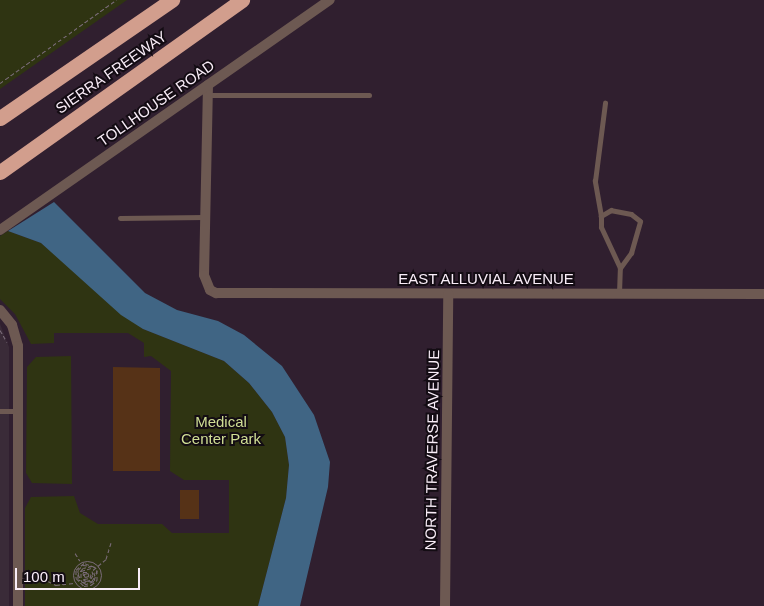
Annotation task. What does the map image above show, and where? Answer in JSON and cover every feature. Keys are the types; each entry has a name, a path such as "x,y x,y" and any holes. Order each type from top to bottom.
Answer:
{"highway":[{"name":"SIERRA FREEWAY","path":"0,118 172,0"},
{"name":"SIERRA FREEWAY","path":"0,172 242,0"}],"street":[{"name":"TOLLHOUSE ROAD","path":"0,230 208,90 330,0"},
{"path":"206,217 208,90"},
{"name":"EAST ALLUVIAL AVENUE","path":"206,217 204,275 210,290 225,295 764,294"},
{"name":"NORTH TRAVERSE AVENUE","path":"445,606 448,294"},
{"path":"0,310 12,325 18,346 18,606"}],"lane":[{"path":"208,90 370,95"},
{"path":"605,103 595,181 595,201 601,216 601,227 620,268 619,294"},
{"path":"601,216 611,210 622,211 640,221 631,253 620,268"},
{"path":"120,218 206,217"},
{"path":"0,411 18,411"}],"path":[{"path":"0,83 116,0"},
{"path":"0,330 9,342"},
{"path":"87,572 83,572 84,579 91,577 92,571 93,575 92,579 86,581 81,578 81,571 95,567 84,563 76,570 76,578 84,586 91,585 97,580 97,570 94,581 86,584 78,579 78,570 86,565 92,566 79,572 80,580 87,583 94,579 93,570 106,559 111,543"},
{"path":"75,553 80,562"},
{"path":"42,578 56,585 75,583 87,589 96,586 101,578 98,567 89,561 80,562"},
{"path":"75,583 73,574 80,562"}],"shaded area":[{"path":"0,324 9,347 9,606 0,606"}],"green space":[{"path":"0,0 127,0 0,89"},
{"name":"Medical Center Park","path":"8,231 41,243 143,329 224,361 249,383 272,412 285,437 289,465 286,498 258,606 25,606 25,508 31,497 74,496 80,513 98,524 162,524 172,533 229,533 229,480 184,480 170,471 171,371 151,356 144,357 144,343 128,333 54,333 54,343 31,344 15,314 0,299 0,236"},
{"path":"71,356 72,484 32,483 26,473 27,367 36,357"}],"water":[{"path":"54,202 145,293 177,310 218,321 244,335 282,366 314,415 330,462 328,487 300,606 258,606 286,498 289,465 285,437 272,412 249,383 224,361 143,329 121,315 41,243 8,231"}],"building":[{"path":"113,367 160,368 160,471 113,471"},
{"path":"180,490 199,490 199,519 180,519"}]}
